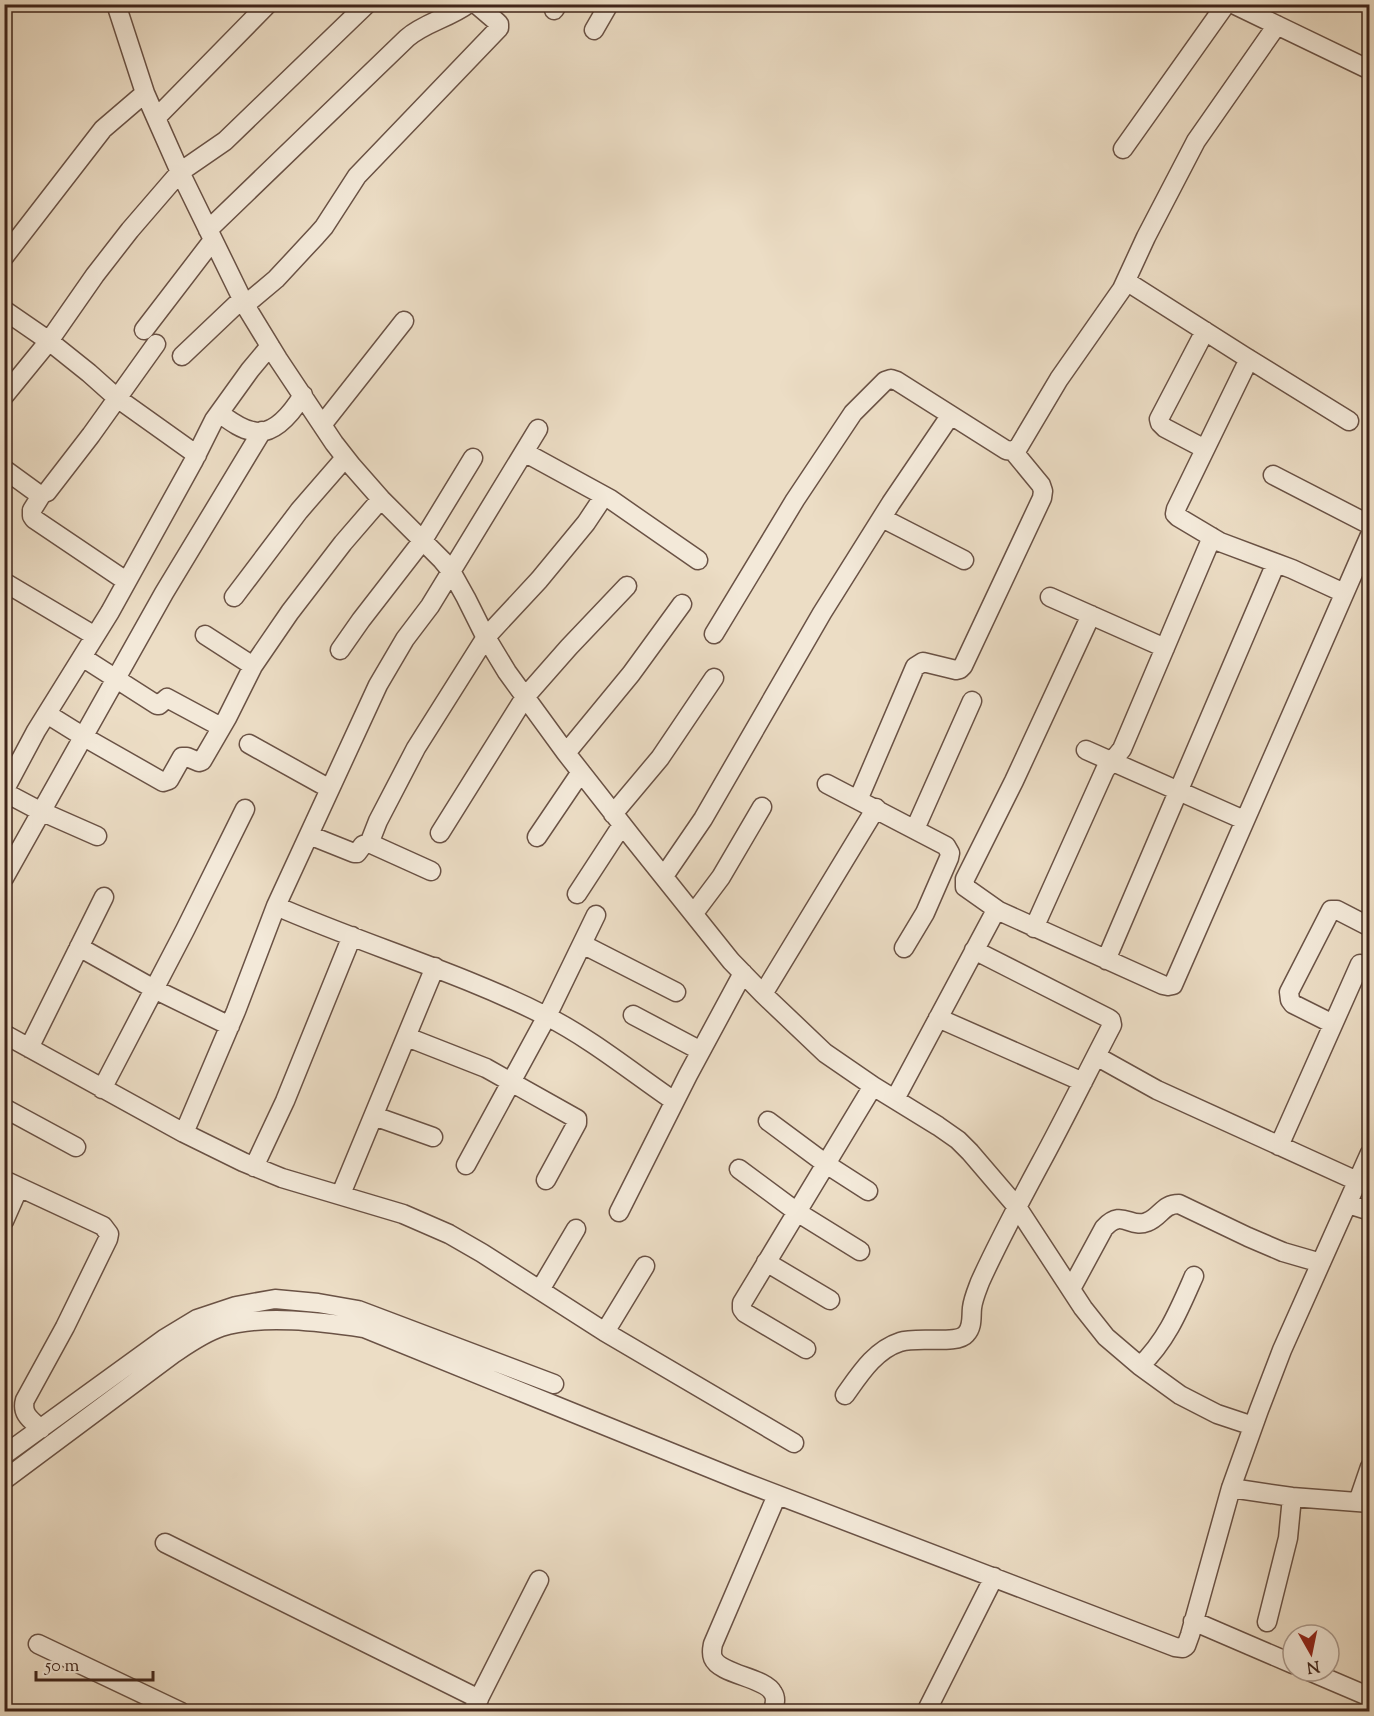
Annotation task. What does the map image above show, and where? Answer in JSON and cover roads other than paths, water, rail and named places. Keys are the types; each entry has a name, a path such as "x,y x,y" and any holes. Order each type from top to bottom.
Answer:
{"street":[{"path":"116,4 145,93 180,172 244,302 270,346 345,458 451,571 507,672 566,753 731,961 825,1053 958,1140 970,1152 1017,1207 1106,1337 1140,1366 1180,1395 1217,1414 1253,1426"},
{"path":"156,118 268,4"},
{"path":"4,396 49,341 130,230 180,172 225,141 368,4"},
{"path":"144,330 211,235 406,38 413,32 468,4"},
{"path":"182,356 244,302 276,279 324,226 357,176 499,28 499,24 476,4"},
{"path":"594,30 609,4"},
{"path":"1123,149 1226,4"},
{"path":"1233,4 1370,70"},
{"path":"714,634 795,500 853,414 885,381 891,379 897,381 1001,448 1013,451 1018,448 1059,379 1122,289 1196,141 1277,25"},
{"path":"4,257 103,129 145,93"},
{"path":"1126,281 1349,420"},
{"path":"4,310 49,341 117,398 197,455"},
{"path":"322,425 405,321"},
{"path":"1204,331 1159,419 1165,428 1205,449"},
{"path":"126,581 34,519 32,510 42,494 52,487 156,345"},
{"path":"97,836 42,812 4,791 23,753 95,636 197,455 214,420 270,346"},
{"path":"1249,359 1175,514 1212,537 1344,593"},
{"path":"219,413 250,431 261,431 278,425 286,419 303,396"},
{"path":"664,876 703,819 822,613 950,416"},
{"path":"184,1133 230,1026 276,906 378,686 405,639 430,606 538,429"},
{"path":"4,878 164,593 261,431"},
{"path":"858,800 915,667 923,662 956,670 963,666 1042,498 1041,484 1013,451"},
{"path":"524,452 604,496 698,560"},
{"path":"234,597 299,511 345,458"},
{"path":"340,650 423,540 473,458"},
{"path":"4,469 37,493 42,494"},
{"path":"1273,475 1370,525"},
{"path":"309,836 354,853 360,852 366,843 369,843 416,748 486,637 539,580 604,496"},
{"path":"47,714 159,781 169,780 182,757 199,762 204,760 253,666 306,590 381,499"},
{"path":"882,518 964,560"},
{"path":"1092,615 965,879 965,887 999,911 1034,928 1163,985 1173,985 1370,535"},
{"path":"1034,928 1105,770 1122,749 1212,537"},
{"path":"1106,960 1276,563"},
{"path":"4,582 95,636"},
{"path":"440,833 525,697 627,586"},
{"path":"1050,597 1165,648"},
{"path":"566,753 631,674 682,604"},
{"path":"205,636 253,666"},
{"path":"82,657 157,705 168,698 222,727"},
{"path":"578,894 618,819 714,678"},
{"path":"915,829 972,701"},
{"path":"249,744 330,789"},
{"path":"1086,750 1244,820"},
{"path":"537,837 581,772"},
{"path":"827,784 946,846 950,853 925,913 904,948"},
{"path":"694,914 721,877 762,807"},
{"path":"763,994 876,808"},
{"path":"102,1089 245,809"},
{"path":"369,843 431,871"},
{"path":"29,1048 104,897"},
{"path":"276,906 480,986 547,1016 674,1101"},
{"path":"1334,1024 1293,1004 1289,992 1330,910 1337,910 1370,927"},
{"path":"895,1099 992,914 999,911"},
{"path":"466,1165 547,1016 596,915"},
{"path":"254,1167 285,1101 352,936"},
{"path":"582,944 676,992"},
{"path":"79,947 154,989 230,1026"},
{"path":"845,1395 866,1366 881,1352 898,1342 914,1339 951,1341 968,1333 975,1294 1017,1207 1112,1025 1111,1020 974,950"},
{"path":"1279,1146 1360,964"},
{"path":"341,1194 435,968"},
{"path":"619,1212 674,1101 743,973"},
{"path":"633,1015 701,1051"},
{"path":"938,1018 1083,1082"},
{"path":"4,1034 184,1133 254,1167 404,1214 449,1234 605,1332 794,1443"},
{"path":"407,1037 486,1068 577,1119 577,1123 546,1180"},
{"path":"1096,1056 1157,1090 1357,1181"},
{"path":"806,1349 745,1312 742,1309 742,1303 873,1086"},
{"path":"4,1108 76,1147"},
{"path":"374,1116 433,1137"},
{"path":"768,1121 826,1164 868,1191"},
{"path":"4,1480 182,1348 221,1327 236,1324 300,1321 364,1328 777,1495 1174,1647 1183,1648 1190,1633 1231,1488 1253,1426 1282,1350 1370,1153"},
{"path":"739,1169 797,1212 860,1251"},
{"path":"4,1221 12,1183 103,1227 109,1234 86,1286 25,1400 24,1413 41,1429"},
{"path":"1071,1289 1104,1228 1111,1220 1148,1222 1172,1204 1179,1204 1283,1252 1321,1263"},
{"path":"1348,1204 1370,1211"},
{"path":"540,1290 576,1229"},
{"path":"766,1262 830,1300"},
{"path":"605,1332 645,1266"},
{"path":"1140,1366 1169,1330 1194,1276"},
{"path":"4,1455 164,1339 197,1319 236,1306 274,1299 358,1310 554,1384"},
{"path":"1231,1488 1292,1497 1364,1502 1370,1467"},
{"path":"773,1712 775,1701 773,1693 767,1687 720,1666 714,1660 712,1644 777,1495"},
{"path":"1267,1622 1288,1538 1292,1497"},
{"path":"165,1543 476,1705 539,1580"},
{"path":"926,1712 994,1577"},
{"path":"1190,1633 1281,1660"},
{"path":"38,1644 181,1712"},
{"path":"1337,1683 1370,1697"}]}
